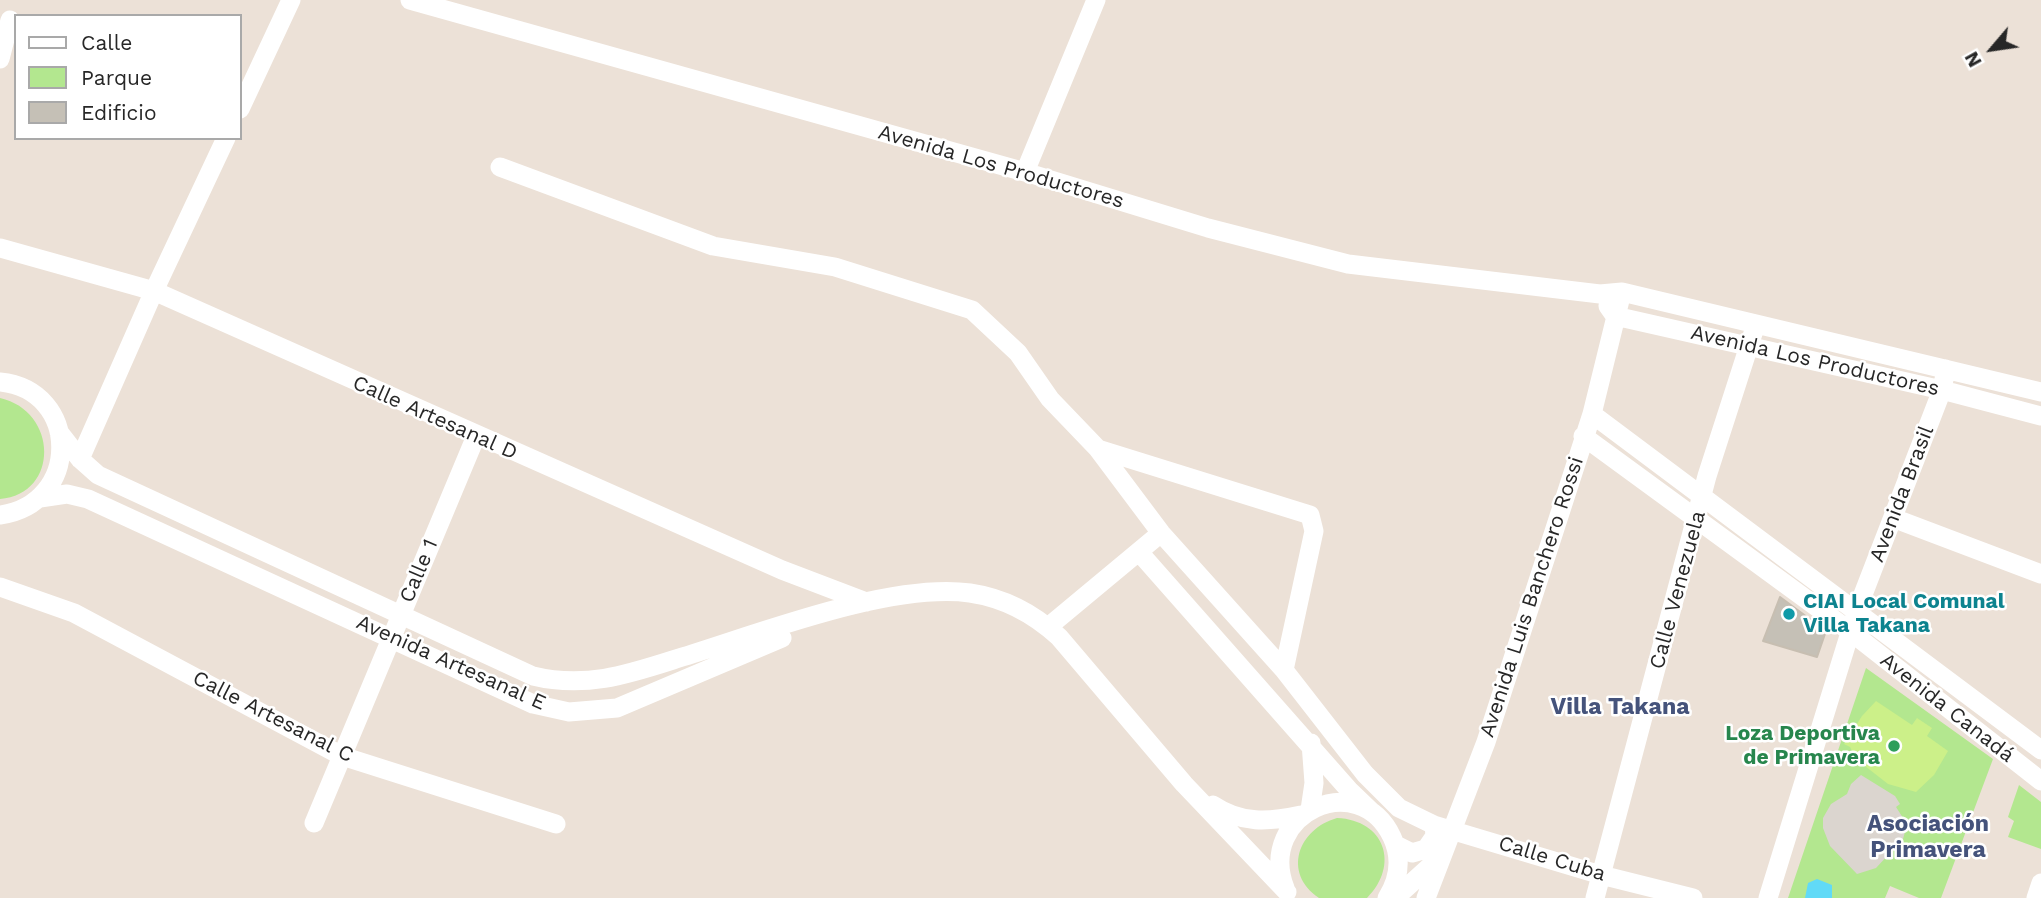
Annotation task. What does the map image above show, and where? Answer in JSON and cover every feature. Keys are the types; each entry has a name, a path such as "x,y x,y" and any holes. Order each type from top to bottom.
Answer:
{"street":[{"path":"245,83 291,0"},
{"name":"Avenida Los Productores","path":"410,0 1025,172 1208,228 1348,264 1600,294 1622,292 2041,392"},
{"path":"1025,172 1096,0"},
{"path":"0,59 8,20"},
{"path":"80,459 154,291 225,140"},
{"name":"Calle Cuba","path":"500,167 713,246 835,268 972,310 1018,353 1050,399 1098,449 1161,533 1284,670 1365,774 1399,808 1442,827 1601,875 1693,898"},
{"name":"Calle Artesanal D","path":"0,248 154,291 782,570 866,601"},
{"name":"Avenida Luis Banchero Rossi","path":"1434,852 1435,836 1486,741 1592,414 1622,292"},
{"path":"1600,294 1615,316"},
{"name":"Avenida Los Productores","path":"1615,316 1941,390 2041,416"},
{"name":"Calle Venezuela","path":"1595,898 1703,494 1756,324"},
{"name":"Avenida Brasil","path":"1768,898 1857,610 1941,390 1946,369"},
{"name":"Avenida Artesanal E","path":"0,382 15,385 35,396 50,412 60,432 80,459 98,475 533,676 552,681 590,682 620,676 866,601 952,591 1005,602 1048,627 1184,784"},
{"name":"Avenida Canadá","path":"1592,414 1703,494 2041,750"},
{"path":"0,515 21,510 40,498 59,468 60,432"},
{"name":"Calle 1","path":"314,823 476,436"},
{"name":"Avenida Canadá","path":"1583,436 1851,632 2041,781"},
{"path":"1098,449 1310,515 1314,531 1284,670"},
{"name":"Avenida Artesanal E","path":"40,498 67,494 88,499 534,704 569,712 593,712 632,703 866,601"},
{"path":"1893,518 2041,574"},
{"path":"1048,627 1161,533"},
{"path":"1139,552 1311,743 1349,790 1388,828 1419,893"},
{"name":"Calle Artesanal C","path":"0,587 74,613 342,756 556,824"},
{"path":"1289,895 1279,859 1290,828 1306,812 1314,783 1311,743"},
{"path":"1184,784 1229,816 1268,823 1342,803 1359,806 1374,814"},
{"path":"1184,784 1289,895"},
{"path":"1397,849 1412,853 1434,852 1419,893"},
{"path":"1387,898 1395,883 1397,849"},
{"path":"2036,898 2041,883"},
{"path":"1395,898 1419,893"}],"green space":[{"path":"0,398 19,406 33,419 41,434 44,452 42,468 33,483 20,494 0,499"},
{"path":"1866,668 1993,759 1941,898 1919,898 1890,886 1885,898 1788,898"},
{"name":"Loza Deportiva de Primavera","path":"1876,701 1912,725 1917,718 1932,728 1927,736 1948,751 1934,775 1916,792 1888,784 1856,759 1850,747 1844,744 1862,716"},
{"path":"2019,785 2041,802 2041,849 2008,837 2014,821 2008,817"},
{"path":"1337,818 1367,827 1376,835 1382,846 1385,859 1383,872 1367,898 1319,898 1308,888 1301,876 1298,865 1304,842 1324,824"}],"shaded area":[{"path":"1861,775 1895,796 1900,804 1896,807 1905,821 1905,832 1903,839 1876,868 1857,874 1830,846 1823,828 1823,818 1831,804 1847,794 1851,784"}],"water":[{"path":"1817,879 1832,885 1832,898 1805,898 1808,883"}],"building":[{"name":"CIAI Local Comunal Villa Takana","path":"1780,597 1826,631 1817,657 1763,641"}],"place":[{"name":"CIAI Local Comunal Villa Takana","path":"1789,614"},
{"name":"Loza Deportiva de Primavera","path":"1894,746"}],"district":[{"name":"Villa Takana","path":"1620,707"},
{"name":"Asociación Primavera","path":"1928,837"}]}
